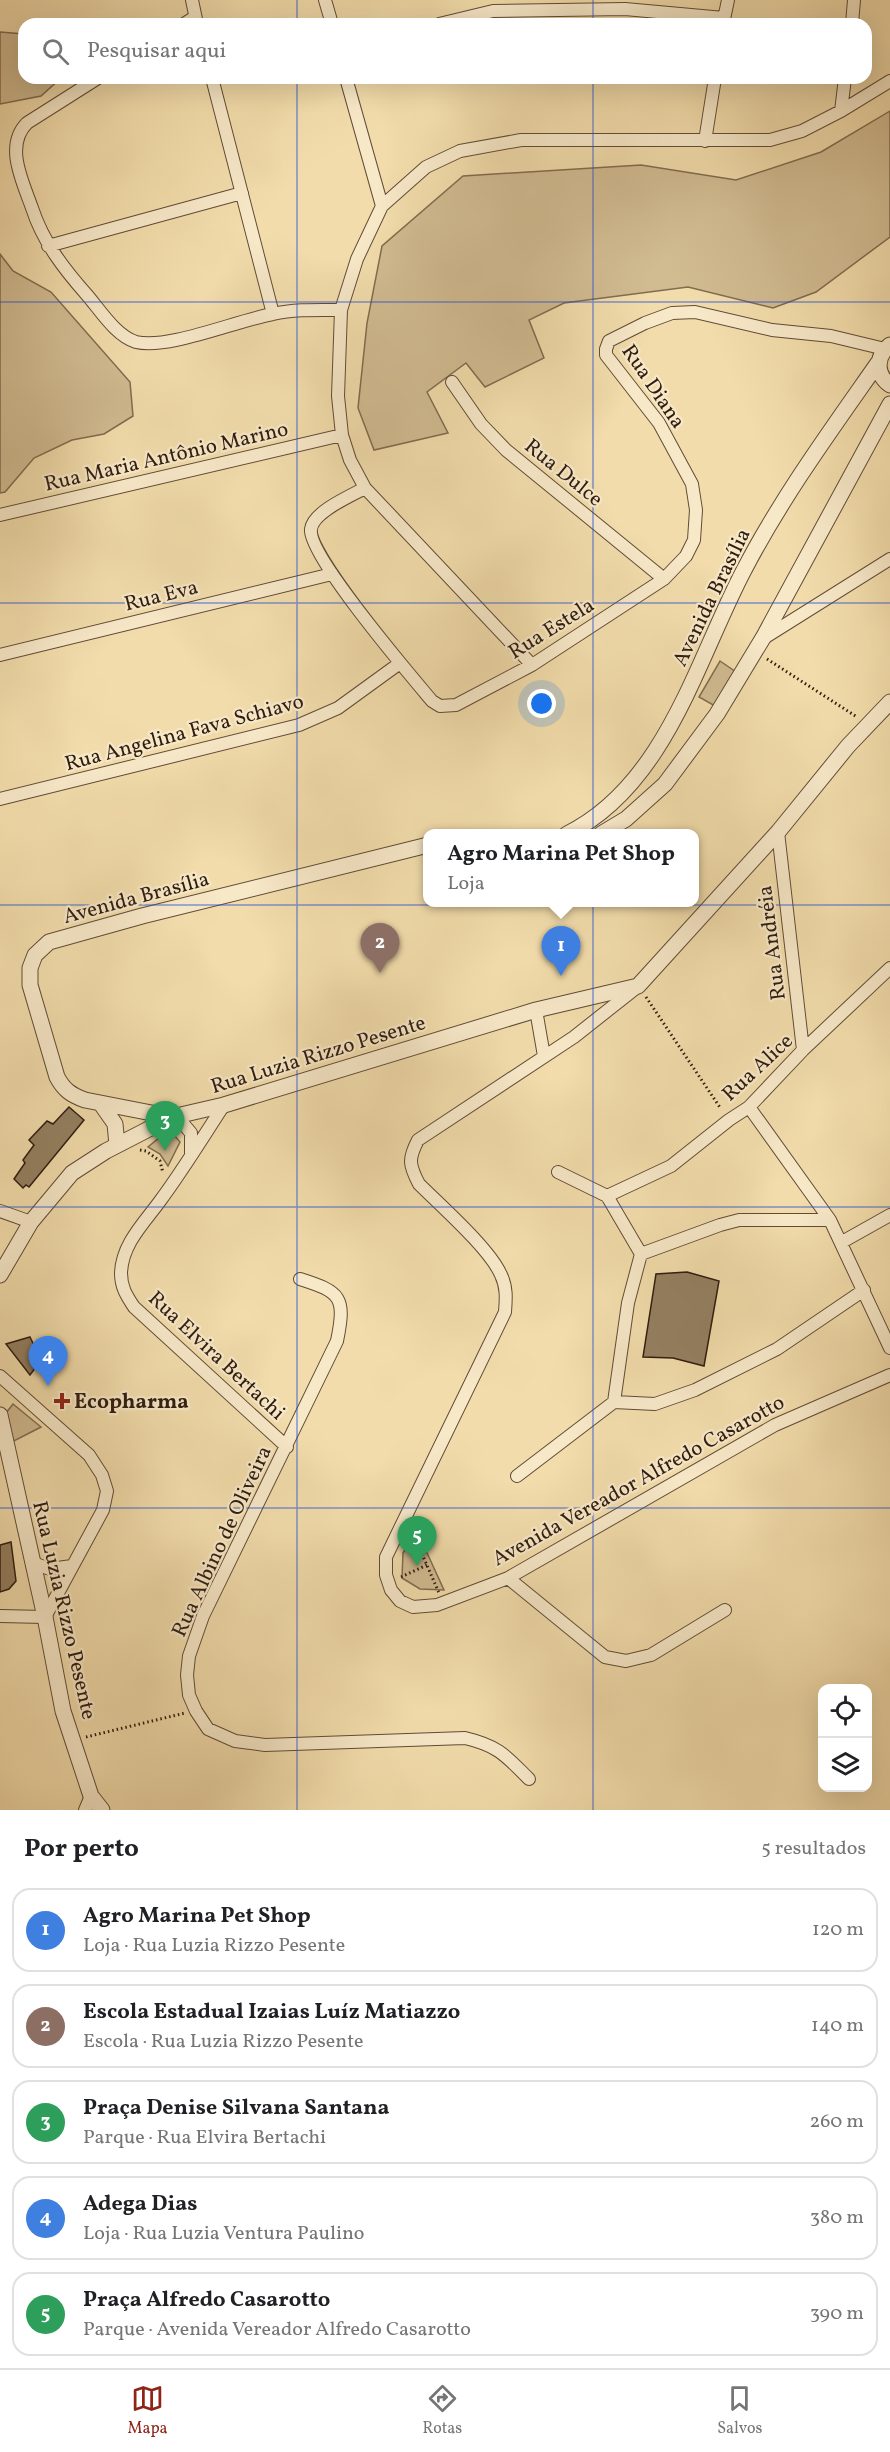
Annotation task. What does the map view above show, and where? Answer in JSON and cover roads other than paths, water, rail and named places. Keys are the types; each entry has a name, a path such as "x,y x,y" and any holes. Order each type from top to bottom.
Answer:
{"street":[{"path":"192,0 196,18"},
{"path":"325,0 330,18"},
{"path":"724,18 728,0"},
{"path":"852,18 854,0"},
{"path":"463,18 492,11 622,4 705,18"},
{"path":"532,665 365,488 350,460 342,435 338,396 341,310 357,259 382,206 426,167 460,151 521,140 770,140 802,130 841,111 890,81"},
{"path":"89,84 27,123 20,130 16,141 17,163 37,224 48,246 123,336 136,342 160,344 273,314 303,310 341,310"},
{"path":"214,84 273,314"},
{"path":"348,84 382,206"},
{"path":"705,141 714,84"},
{"path":"841,111 844,84"},
{"path":"48,246 242,193"},
{"name":"Rua Diana","path":"664,579 686,556 693,540 696,510 692,484 658,423 606,355 609,341 645,323 672,313 695,312 772,330 831,336 884,352"},
{"path":"884,352 882,377 890,385"},
{"name":"Avenida Brasília","path":"574,829 604,808 631,782 654,751 691,688 744,570 796,481 884,352"},
{"name":"Rua Dulce","path":"452,382 481,424 506,450 664,579"},
{"path":"609,829 626,819 665,784 717,714 759,645 890,404"},
{"name":"Rua Maria Antônio Marino","path":"0,515 342,435"},
{"path":"365,488 317,515 311,528 312,540 332,574 400,663"},
{"path":"759,645 890,559"},
{"name":"Rua Eva","path":"0,655 332,574"},
{"name":"Rua Estela","path":"400,663 432,701 440,706 456,705 532,665 664,579"},
{"name":"Rua Angelina Fava Schiavo","path":"0,799 299,725 338,708 400,663"},
{"path":"536,1010 544,1056 574,1037 638,986 778,832 867,724 890,702"},
{"name":"Rua Andréia","path":"778,832 803,1050"},
{"name":"Avenida Brasília","path":"172,1117 100,1104 72,1095 62,1087 30,985 30,968 35,955 49,942 142,916 423,846"},
{"name":"Rua Alice","path":"607,1196 671,1166 749,1107 803,1050 890,968"},
{"name":"Rua Luzia Rizzo Pesente","path":"0,1275 31,1222 72,1173 124,1148 172,1117 224,1105 536,1010 638,986"},
{"name":"Avenida Vereador Alfredo Casarotto","path":"544,1056 418,1140 411,1154 411,1169 419,1184 492,1259 502,1275 506,1292 505,1312 386,1557 388,1582 400,1601 412,1606 436,1605 508,1578 775,1425 890,1375"},
{"path":"100,1104 115,1124 124,1148"},
{"name":"Rua Elvira Bertachi","path":"224,1105 160,1201 140,1226 126,1251 121,1272 123,1291 134,1306 287,1447"},
{"path":"749,1107 830,1220 890,1348"},
{"path":"172,1117 180,1120 191,1133 191,1155"},
{"path":"558,1172 607,1196 640,1254 628,1303 615,1402"},
{"path":"0,1211 31,1222"},
{"path":"842,1242 890,1215"},
{"path":"640,1254 740,1220 830,1220"},
{"name":"Rua Albino de Oliveira","path":"300,1279 329,1288 338,1299 342,1317 337,1341 203,1616 189,1656 189,1695 196,1711 208,1729 235,1741 265,1745 465,1738 499,1749 529,1779"},
{"path":"517,1476 615,1402 655,1404 695,1390 777,1348 864,1290"},
{"path":"0,1376 89,1455 102,1475 107,1491 103,1510 45,1617 0,1616"},
{"name":"Rua Luzia Rizzo Pesente","path":"0,1415 45,1617 63,1711 73,1740 88,1803 102,1810"},
{"path":"33,1563 50,1569 72,1566"},
{"path":"508,1578 605,1657 626,1661 651,1654 725,1610"}],"place":[{"name":"Escola Estadual Izaias Luíz Matiazzo","path":"380,973"},
{"name":"Agro Marina Pet Shop","path":"561,976"},
{"name":"Praça Denise Silvana Santana","path":"165,1151"},
{"name":"Adega Dias","path":"48,1386"},
{"name":"Ecopharma","path":"62,1401"},
{"name":"Praça Alfredo Casarotto","path":"417,1566"}]}
